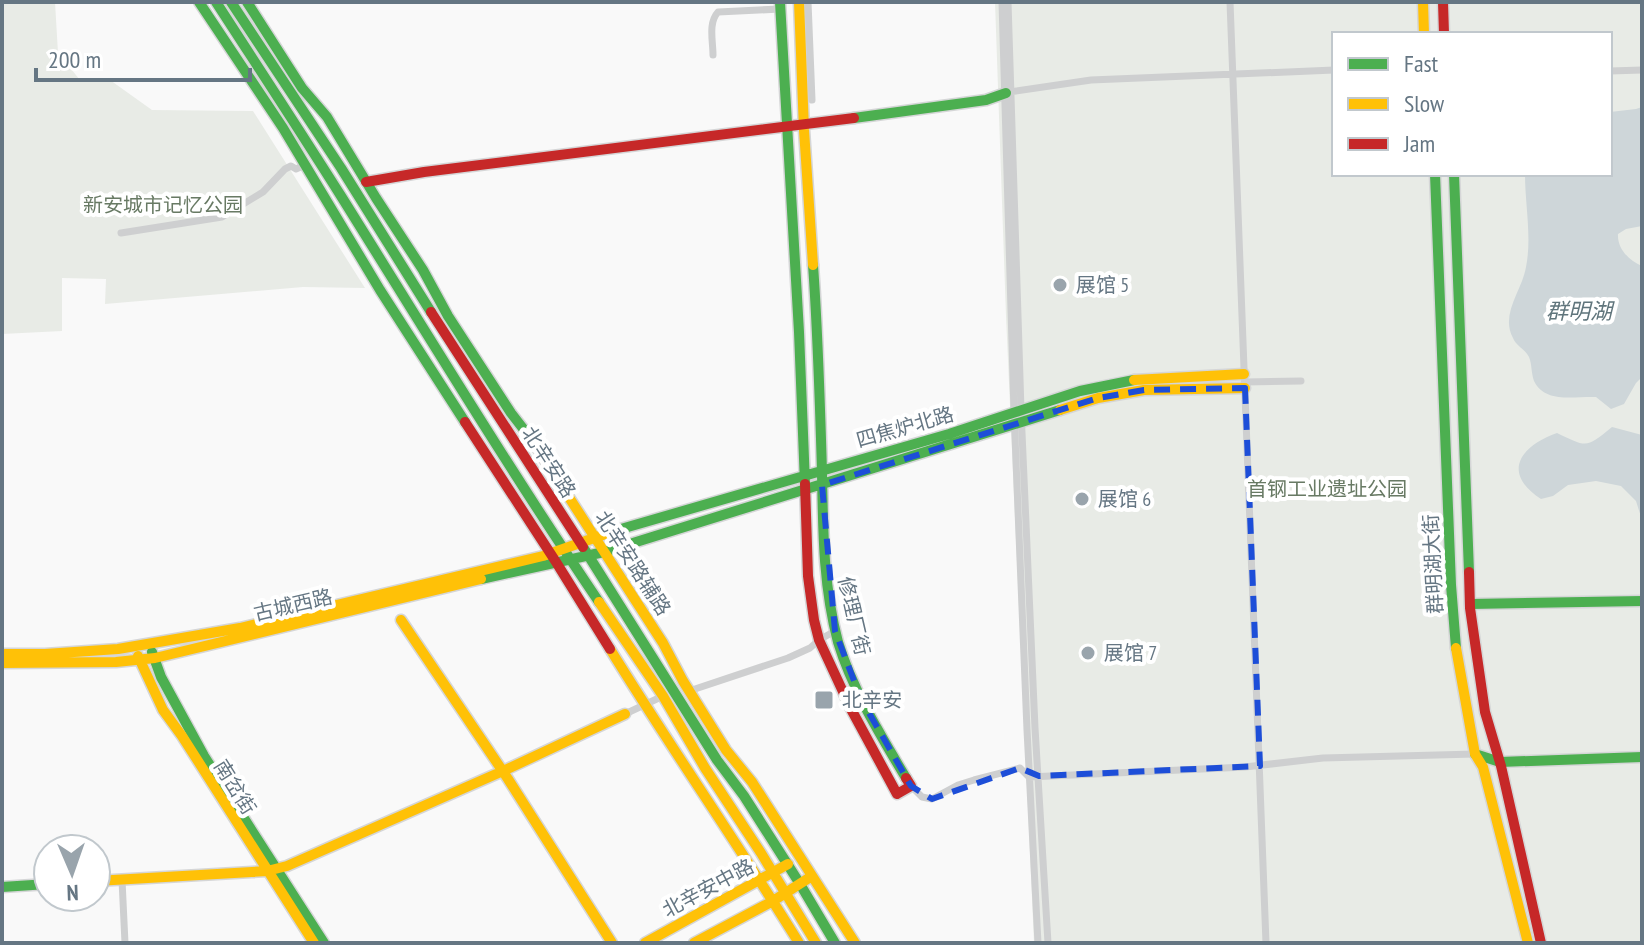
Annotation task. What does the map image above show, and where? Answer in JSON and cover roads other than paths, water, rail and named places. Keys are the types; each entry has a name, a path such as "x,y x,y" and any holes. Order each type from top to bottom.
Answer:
{"main road":[{"path":"199,2 283,128 380,290 799,943"},
{"name":"北辛安路","path":"216,2 563,549 663,696 816,943"},
{"name":"北辛安路","path":"231,2 341,168 717,760 788,864 835,943"},
{"name":"修理厂街","path":"780,6 799,332 808,576 814,620 819,640 851,709 897,794 911,786 861,699 835,631 828,597 824,559 818,332 799,2"},
{"path":"1423,2 1424,32"},
{"path":"1443,2 1444,32"},
{"path":"248,3 259,45"},
{"name":"北辛安路辅路","path":"248,3 302,88 327,117 423,270 448,316 511,413 531,436 663,643 726,750 752,782 855,943"},
{"path":"366,182 986,100 1008,92"},
{"path":"280,102 283,128"},
{"name":"群明湖大街","path":"1435,176 1456,655 1475,754 1483,767 1528,943"},
{"name":"群明湖大街","path":"1454,176 1470,604 1485,712 1500,762 1541,943"},
{"path":"448,316 467,370"},
{"path":"438,377 450,372"},
{"name":"四焦炉北路","path":"589,556 822,485 1018,417 1080,391 1143,378 1245,381"},
{"path":"472,405 482,448"},
{"name":"四焦炉北路","path":"580,542 949,434 1018,417"},
{"name":"古城西路","path":"2,663 116,662 155,658 553,558 563,549 580,542"},
{"name":"古城西路","path":"2,654 45,654 149,645 240,628 553,558 589,556"},
{"path":"1470,604 1642,601"},
{"path":"401,620 503,771 612,943"},
{"name":"南岔街","path":"149,645 161,677 204,756 314,943"},
{"name":"南岔街","path":"135,646 163,710 324,943"},
{"path":"689,691 701,735"},
{"path":"112,880 272,870 299,862 625,714"},
{"path":"1475,754 1500,762 1642,757"},
{"name":"北辛安中路","path":"645,943 788,864"},
{"name":"北辛安中路","path":"694,943 773,901 812,876"},
{"path":"2,887 32,885"}],"street":[{"path":"808,2 812,100"},
{"path":"1002,2 1008,92"},
{"path":"1008,2 1008,92 1029,777 1038,943"},
{"path":"1230,2 1266,943"},
{"path":"713,55 712,25 718,12 780,6"},
{"path":"1008,92 1091,80 1332,70"},
{"path":"1612,71 1642,70"},
{"path":"121,233 222,217 263,192 285,169 305,165"},
{"path":"1245,381 1301,381"},
{"path":"1018,417 1048,943"},
{"path":"689,691 788,658 835,631"},
{"path":"625,714 663,696"},
{"path":"1029,777 1260,766 1323,758 1475,754"},
{"path":"911,786 922,797 932,799 958,785 1020,768 1029,777"},
{"path":"122,880 125,943"}],"water":[{"name":"群明湖","path":"1642,107 1642,226 1618,234 1625,253 1642,266 1642,377 1624,404 1611,409 1596,397 1553,396 1539,388 1534,381 1529,357 1513,338 1509,320 1528,256 1525,176 1612,176 1612,112"},
{"path":"1612,427 1642,435 1642,520 1636,501 1621,486 1596,481 1568,485 1553,496 1541,499 1521,480 1520,461 1533,445 1557,433 1586,444"}],"place":[{"name":"展馆 5","path":"1060,285"},
{"name":"展馆 6","path":"1082,499"},
{"name":"展馆 7","path":"1088,653"},
{"name":"北辛安","path":"824,700"}],"park label":[{"name":"新安城市记忆公园","path":"163,205"},
{"name":"首钢工业遗址公园","path":"1327,489"}]}
